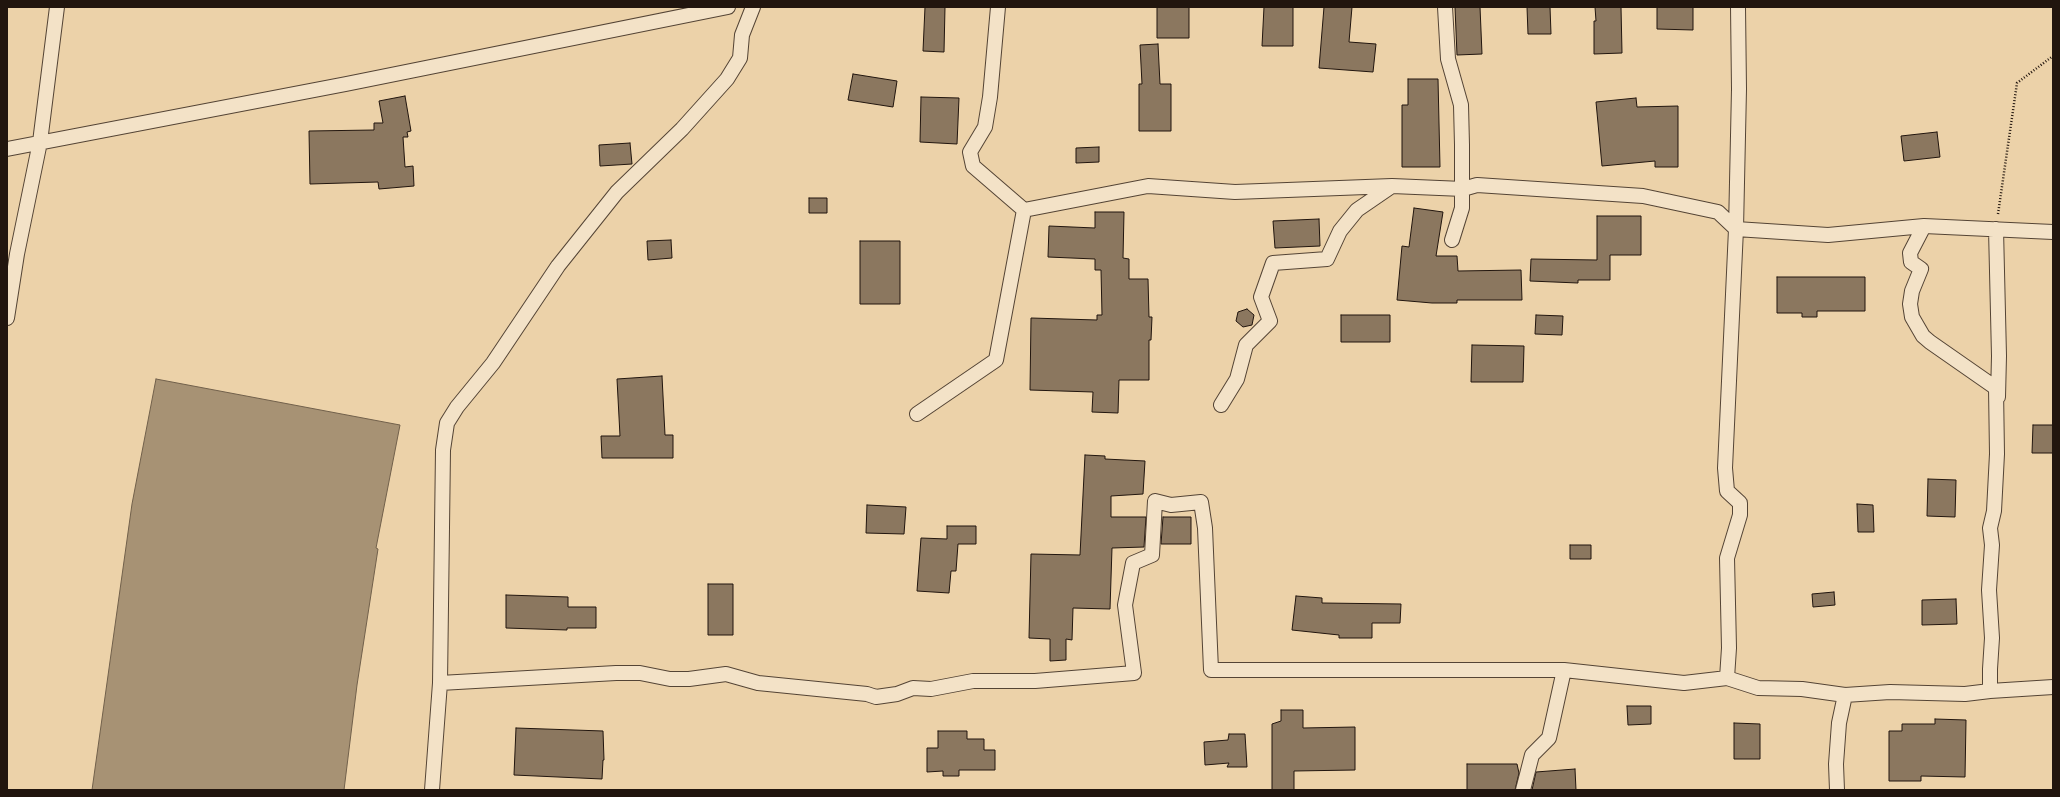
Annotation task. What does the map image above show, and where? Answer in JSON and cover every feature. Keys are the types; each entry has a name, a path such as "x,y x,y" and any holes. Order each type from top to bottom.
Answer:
{"street":[{"path":"7,318 16,254 40,142 57,7"},
{"path":"7,150 40,142 346,84 728,7"},
{"path":"432,790 440,683 443,450 447,423 457,407 493,364 558,266 617,192 682,129 727,79 740,58 742,35 753,7"},
{"path":"998,7 990,97 985,128 970,152 973,166 1024,210"},
{"path":"1445,7 1448,59 1460,105 1463,189 1462,208 1452,240"},
{"path":"1727,678 1729,648 1727,558 1740,515 1740,503 1727,491 1726,468 1736,229 1739,90 1738,7"},
{"path":"1024,210 1148,186 1235,192 1392,186 1463,189 1477,185 1643,196 1718,212 1736,229 1828,235 1924,226 2053,232"},
{"path":"1221,405 1237,379 1246,345 1270,321 1261,297 1274,263 1327,259 1340,231 1357,210 1392,186"},
{"path":"917,414 996,360 1024,210"},
{"path":"1924,226 1910,253 1911,262 1921,268 1912,291 1910,304 1912,317 1923,336 1930,342 1996,388 1997,400"},
{"path":"1990,691 1992,638 1989,590 1992,545 1990,528 1995,494 1999,356 1996,229"},
{"path":"440,683 616,673 640,673 670,679 689,679 726,674 758,683 867,694 876,697 897,694 913,688 931,689 973,681 1035,681 1134,673 1125,605 1133,564 1152,555 1155,501 1171,504 1201,502 1204,528 1211,670 1564,670 1684,683 1727,678 1758,688 1802,689 1846,695 1890,692 1965,694 2053,687"},
{"path":"1523,790 1532,754 1548,738 1564,670"},
{"path":"1837,790 1836,764 1839,723 1846,695"}],"path":[{"path":"1996,229 2016,83 2053,56"}],"shaded area":[{"path":"156,379 400,425 376,548 378,549 357,685 344,790 92,790 132,504"}],"building":[{"path":"925,7 945,7 944,52 923,51"},
{"path":"1157,7 1189,7 1189,38 1157,38"},
{"path":"1264,7 1293,7 1293,46 1262,46"},
{"path":"1324,7 1352,7 1349,42 1376,44 1373,72 1319,68"},
{"path":"1455,7 1480,7 1482,54 1457,55"},
{"path":"1527,7 1550,7 1551,34 1528,34"},
{"path":"1595,7 1621,7 1622,53 1594,54 1594,21 1596,21"},
{"path":"1657,7 1693,7 1693,30 1657,29"},
{"path":"1158,44 1160,84 1171,84 1171,131 1139,131 1139,84 1142,84 1140,45"},
{"path":"853,74 897,81 893,107 848,100"},
{"path":"1408,79 1438,79 1440,167 1402,167 1402,105 1408,105"},
{"path":"405,96 411,131 407,132 408,137 403,137 405,167 413,166 414,186 379,189 378,182 310,184 309,131 374,130 374,123 383,123 379,101"},
{"path":"921,97 959,98 957,144 920,142"},
{"path":"1636,98 1637,107 1678,106 1678,167 1655,167 1655,161 1602,166 1596,102"},
{"path":"1937,132 1940,157 1904,161 1901,136"},
{"path":"630,143 632,164 600,166 599,145"},
{"path":"1099,147 1099,162 1076,163 1076,148"},
{"path":"809,198 827,198 827,213 809,213"},
{"path":"1414,208 1443,212 1436,256 1457,256 1458,271 1521,270 1522,300 1457,300 1457,303 1432,303 1397,300 1402,246 1409,247"},
{"path":"1095,212 1124,212 1123,258 1129,259 1129,279 1148,279 1149,317 1152,317 1151,340 1149,340 1149,380 1119,380 1118,413 1092,412 1093,392 1030,390 1031,318 1097,320 1097,315 1102,315 1101,270 1095,270 1095,259 1048,257 1049,226 1095,228"},
{"path":"1597,216 1641,216 1641,255 1610,255 1610,280 1578,280 1578,283 1530,281 1531,259 1597,260"},
{"path":"1319,219 1320,246 1275,248 1273,221"},
{"path":"671,240 672,258 648,260 647,241"},
{"path":"860,241 900,241 900,304 860,304"},
{"path":"1777,277 1865,277 1865,311 1817,311 1817,317 1802,317 1802,313 1777,313"},
{"path":"1247,309 1254,315 1252,325 1243,327 1236,321 1238,312"},
{"path":"1341,315 1390,315 1390,342 1341,342"},
{"path":"1536,315 1563,316 1562,335 1535,334"},
{"path":"1472,345 1524,346 1523,382 1471,382"},
{"path":"662,376 665,435 673,435 673,458 602,458 601,436 620,436 617,379"},
{"path":"2033,425 2053,425 2053,453 2032,453"},
{"path":"1085,455 1105,456 1105,459 1145,461 1143,494 1111,496 1111,517 1146,517 1144,547 1112,548 1110,609 1073,608 1072,640 1066,639 1066,660 1050,661 1050,639 1029,638 1031,554 1080,555"},
{"path":"1928,479 1956,480 1955,517 1927,516"},
{"path":"1857,504 1873,505 1874,532 1858,532"},
{"path":"867,505 906,507 904,534 866,533"},
{"path":"1163,517 1191,517 1191,544 1161,544"},
{"path":"947,526 976,526 976,544 958,544 956,571 951,571 949,593 917,591 921,538 947,539"},
{"path":"1570,545 1591,545 1591,559 1570,559"},
{"path":"708,584 733,584 733,635 708,635"},
{"path":"1834,592 1835,605 1813,607 1812,594"},
{"path":"506,595 568,597 568,607 596,607 596,628 567,628 567,630 506,628"},
{"path":"1296,596 1322,598 1322,603 1401,604 1400,623 1372,623 1372,638 1339,638 1339,635 1292,630"},
{"path":"1956,599 1957,624 1922,625 1922,600"},
{"path":"1627,706 1651,706 1651,724 1628,725"},
{"path":"1281,710 1303,710 1303,728 1355,727 1355,770 1294,771 1294,790 1272,790 1272,724 1281,721"},
{"path":"1935,719 1966,720 1965,777 1921,776 1921,781 1889,781 1889,731 1902,731 1902,724 1935,724"},
{"path":"1734,723 1760,724 1760,759 1734,759"},
{"path":"516,728 603,731 604,760 602,779 514,775"},
{"path":"938,731 967,731 967,739 984,739 984,750 995,750 995,770 959,770 959,776 943,776 943,771 927,772 927,748 938,748"},
{"path":"1229,734 1245,734 1247,767 1227,767 1229,763 1205,765 1204,742 1228,740"},
{"path":"1467,764 1517,764 1519,773 1515,790 1467,790"},
{"path":"1575,769 1576,790 1532,790 1536,772"}]}
